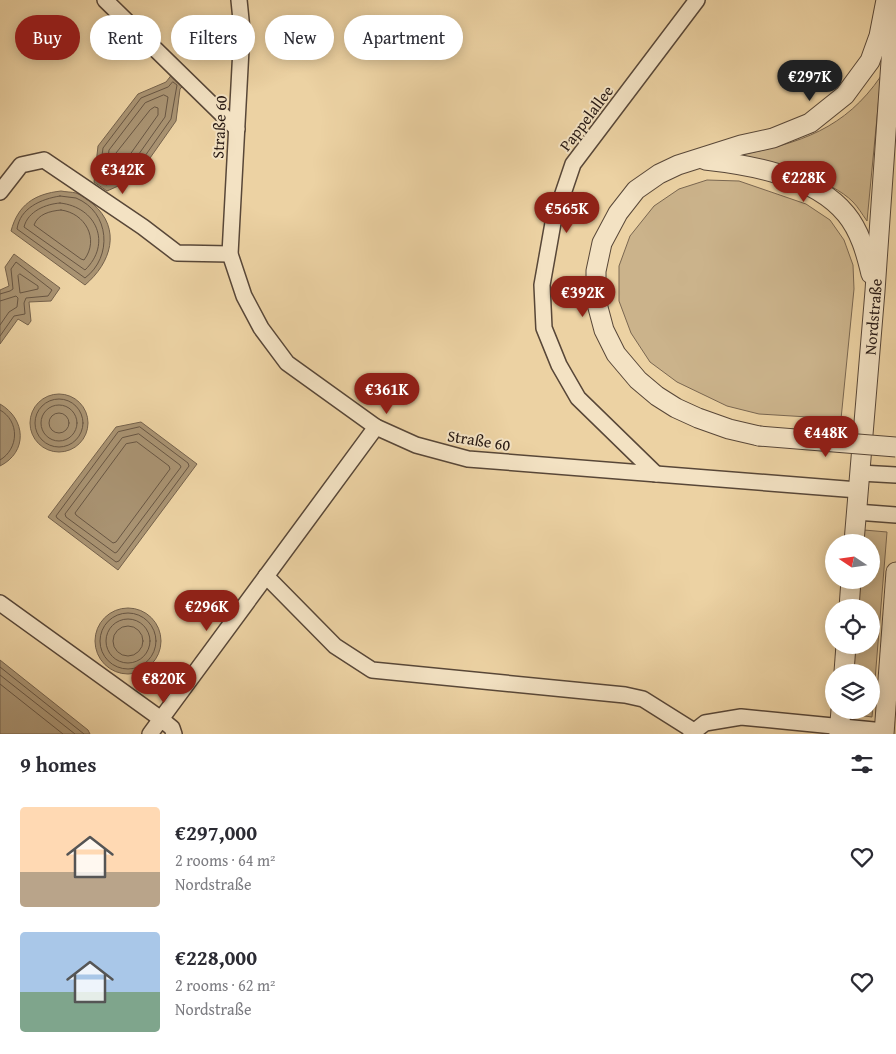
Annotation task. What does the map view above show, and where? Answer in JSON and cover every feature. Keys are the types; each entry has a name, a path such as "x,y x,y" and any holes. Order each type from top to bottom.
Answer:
{"street":[{"path":"105,0 237,129"},
{"name":"Straße 60","path":"238,0 242,30 230,254 244,296 261,328 287,363 376,427 416,445 468,459 656,474 859,481 896,475"},
{"name":"Pappelallee","path":"656,474 578,398 573,390 558,365 544,328 542,285 554,223 573,164 697,0"},
{"path":"886,0 870,61 846,96 810,123 773,138 741,145 678,165 658,174 636,190 618,213 602,243 596,271 596,300 604,330 616,354 638,380 657,396 676,408 729,429 759,436 896,447"},
{"name":"Nordstraße","path":"855,534 875,291 896,0"},
{"path":"699,159 736,163 782,175 814,188 830,199 845,214 858,232 875,291"},
{"path":"0,192 21,164 44,160 142,227 177,254 230,254"},
{"path":"150,734 376,427"},
{"path":"856,512 896,515"},
{"path":"266,576 335,646 372,670 625,695 644,699 693,732 705,722 741,717 840,724 884,732 896,572"},
{"path":"0,603 161,719 172,728 174,734"}],"shaded area":[{"path":"881,76 867,221 853,202 831,186 800,172 740,155 782,145 820,131 852,109"},
{"path":"707,180 739,181 806,204 830,220 844,240 853,265 854,289 841,419 759,414 727,406 677,382 650,362 631,333 619,301 619,266 630,236 654,206 679,189"},
{"path":"864,530 887,532 880,618 880,599 859,599 859,589 880,589 880,534 864,534"},
{"path":"854,654 877,654 876,664 854,664"}],"water":[{"path":"173,73 185,84 180,89 176,121 136,178 107,191 94,182 98,146 138,94 166,82"},
{"path":"61,191 76,193 85,198 102,214 108,224 110,246 107,256 101,267 85,285 11,231 18,214 28,202 43,195"},
{"path":"14,254 60,288 51,301 29,302 31,321 28,325 18,319 0,344 0,290 9,286 5,267"},
{"path":"59,394 70,396 80,402 86,412 88,423 86,434 80,444 70,450 59,452 48,450 38,444 32,434 30,423 32,412 38,402 48,396"},
{"path":"0,404 9,410 15,418 20,435 15,453 0,466"},
{"path":"141,422 197,464 118,570 48,517 116,427"},
{"path":"121,608 135,608 147,613 156,622 161,634 159,654 152,665 135,674 121,674 109,669 100,660 95,648 95,634 100,622 109,613"},
{"path":"0,660 88,730 90,734 0,734"}]}
